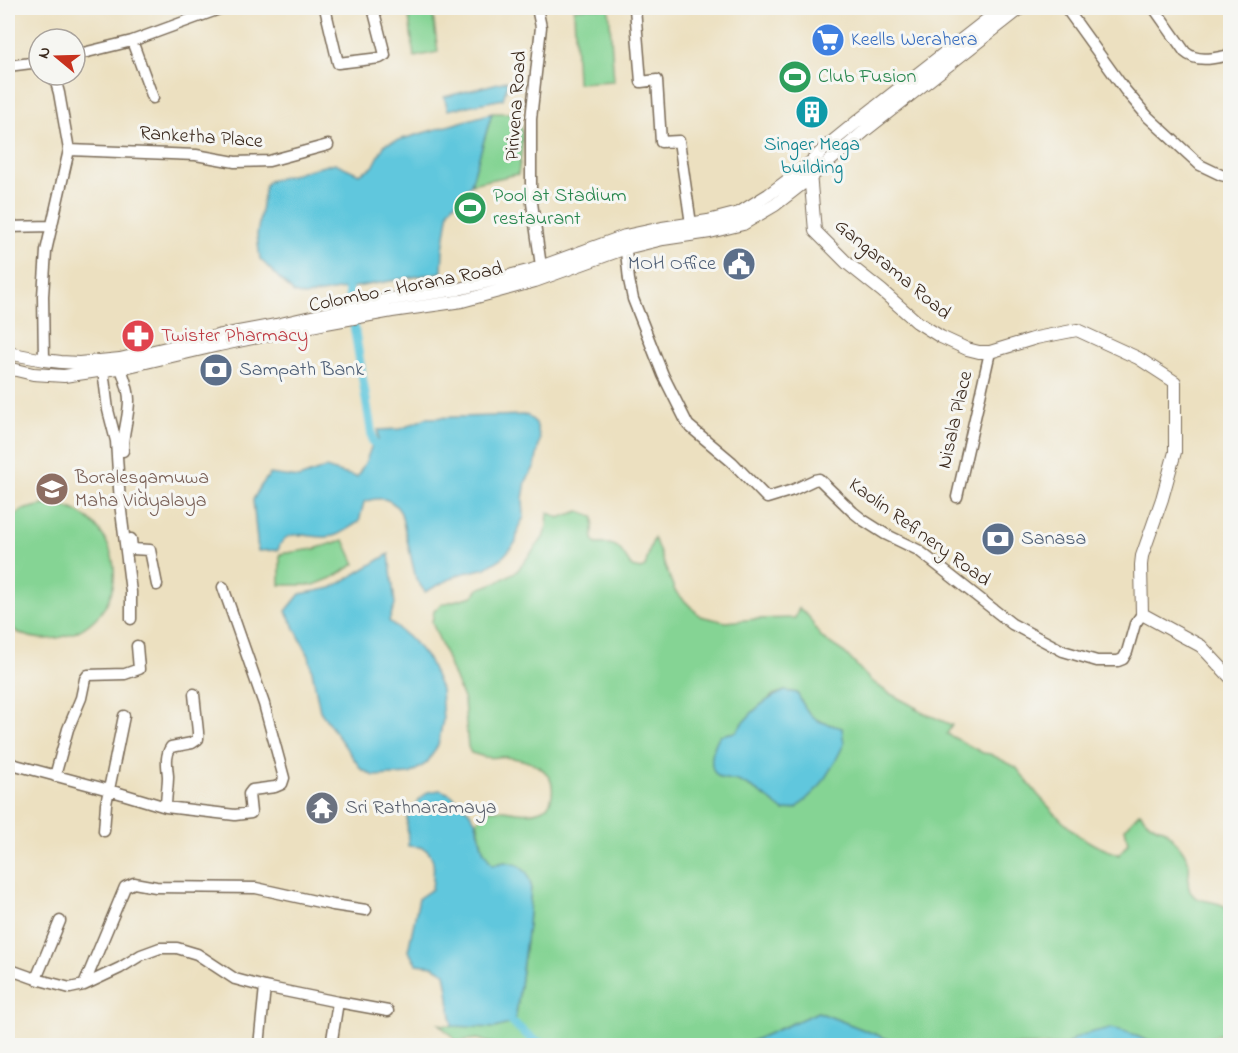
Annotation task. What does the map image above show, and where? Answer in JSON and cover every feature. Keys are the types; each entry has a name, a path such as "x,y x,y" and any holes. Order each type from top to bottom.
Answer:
{"main road":[{"name":"Colombo - Horana Road","path":"8,368 21,372 64,376 121,368 364,311 462,301 662,228 739,213 835,156 901,95 1002,8"},
{"name":"Colombo - Horana Road","path":"901,95 1022,8"},
{"name":"Colombo - Horana Road","path":"625,242 710,232 743,224 775,205 810,171"},
{"name":"Gangarama Road","path":"810,171 815,231 847,263 917,322 933,332 967,349 990,352 1036,338 1077,330 1138,358 1174,382 1175,452 1162,499 1142,556 1142,614"},
{"name":"Colombo - Horana Road","path":"8,354 79,363 120,359 217,336 341,316"},
{"path":"1142,614 1201,646 1230,677"}],"street":[{"path":"87,51 132,41 222,8"},
{"path":"324,8 338,63 380,58 385,55 373,8"},
{"name":"Pirivena Road","path":"537,8 541,27 531,118 531,196 544,271"},
{"path":"635,8 641,82 657,80 661,142 679,141 691,224"},
{"path":"1066,8 1125,90 1148,117 1200,165 1230,177"},
{"path":"1154,8 1190,56 1204,59 1230,56"},
{"path":"132,41 153,98"},
{"path":"8,66 27,64"},
{"path":"44,360 43,296 46,251 69,150 57,87"},
{"name":"Ranketha Place","path":"69,150 196,155 235,162 269,161 328,145"},
{"path":"8,227 52,226"},
{"name":"Kaolin Refinery Road","path":"625,242 633,298 663,375 687,425 732,462 767,498 819,479 863,520 918,550 1012,624 1063,651 1097,661 1123,659 1135,624 1142,614"},
{"name":"Nisala Place","path":"957,497 990,352"},
{"path":"121,368 129,400 122,440 132,549 150,550 157,585"},
{"path":"103,370 108,410 116,441 120,504 131,592 131,619"},
{"path":"8,763 165,807 235,815 251,813 249,794 252,790 275,787 282,784 284,778 264,704 224,587"},
{"path":"55,776 85,679 88,675 125,674 139,669 137,646"},
{"path":"165,807 168,752 171,747 192,743 198,739 194,694"},
{"path":"104,831 106,804 124,716"},
{"path":"84,985 125,887 134,883 156,887 256,888 366,910"},
{"path":"36,979 60,921"},
{"path":"8,969 70,988 84,985 141,955 160,948 177,948 198,954 235,979 388,1011"},
{"path":"259,1046 265,987"},
{"path":"332,1046 338,1002"}],"green space":[{"path":"408,8 432,8 438,52 414,57"},
{"path":"609,8 614,81 577,83 574,9"},
{"path":"492,113 516,113 519,120 522,143 518,174 471,184"},
{"path":"43,505 66,507 90,521 107,542 114,569 114,583 110,596 95,619 72,634 46,639 19,633 8,625 8,520 22,510"},
{"path":"579,511 593,516 593,537 596,544 615,546 632,567 641,569 645,567 654,538 675,591 700,616 726,622 795,618 799,608 809,617 822,638 845,653 869,679 887,692 917,708 915,709 952,725 947,734 1016,767 1061,820 1079,836 1095,845 1119,855 1128,843 1125,828 1140,812 1150,824 1164,829 1185,854 1189,864 1189,887 1193,895 1225,906 1230,912 1230,1030 1192,1046 1157,1045 1127,1032 1067,1045 895,1046 895,1042 818,1012 743,1045 500,1046 478,1039 457,1041 439,1024 452,1026 516,1015 528,925 531,885 505,862 492,865 483,850 477,821 487,810 529,813 545,808 551,799 552,785 544,771 538,766 521,760 485,757 471,753 468,747 464,701 432,622 434,611 442,604 473,596 478,589 517,571 543,538 548,512 559,518","holes":["785,691 797,693 814,718 842,728 784,811 763,794 737,780 722,778 720,735 736,732 773,695"]},
{"path":"344,540 355,564 334,577 314,585 280,585 280,554 314,549"}],"water":[{"path":"506,81 508,83 503,99 448,110 444,97"},
{"path":"492,113 471,184 449,210 442,272 304,296 294,293 260,259 257,235 265,186 269,181 335,163 359,174 373,167 385,144"},
{"path":"527,415 536,423 540,439 535,466 526,481 523,499 524,517 518,528 516,542 502,558 486,568 460,574 425,592 416,579 401,513 394,504 385,499 364,502 359,522 336,535 326,537 294,535 287,537 278,550 258,551 253,500 270,474 299,478 326,468 357,477 373,442 378,440 378,430 401,429 426,418"},
{"path":"389,554 395,604 389,621 413,641 429,661 441,689 443,720 438,745 427,763 410,774 374,776 361,769 320,711 309,656 286,611 300,594 332,588"},
{"path":"785,691 797,693 814,718 842,728 844,744 820,786 797,808 784,811 746,785 735,780 721,778 713,769 712,758 720,735 736,732 757,708 770,698"},
{"path":"440,790 450,794 469,811 476,822 483,850 492,865 505,862 518,865 527,873 531,885 516,1015 513,1023 495,1028 452,1026 445,973 433,966 417,964 408,951 419,898 432,889 434,873 433,861 428,851 421,847 408,846 407,818 419,800 428,792"},
{"path":"818,1012 895,1042 895,1045 743,1045"},
{"path":"1111,1028 1157,1045 1067,1045 1081,1035"}],"waterway":[{"path":"348,289 373,442"},
{"path":"513,1023 535,1041 553,1046"}],"place":[{"name":"Keells Werahera","path":"828,40"},
{"name":"Club Fusion","path":"795,77"},
{"name":"Singer Mega building","path":"812,112"},
{"name":"Pool at Stadium restaurant","path":"470,208"},
{"name":"MOH Office","path":"739,264"},
{"name":"Twister Pharmacy","path":"138,336"},
{"name":"Sampath Bank","path":"216,370"},
{"name":"Boralesgamuwa Maha Vidyalaya","path":"52,489"},
{"name":"Sanasa","path":"998,539"},
{"name":"Sri Rathnaramaya","path":"322,808"}]}
